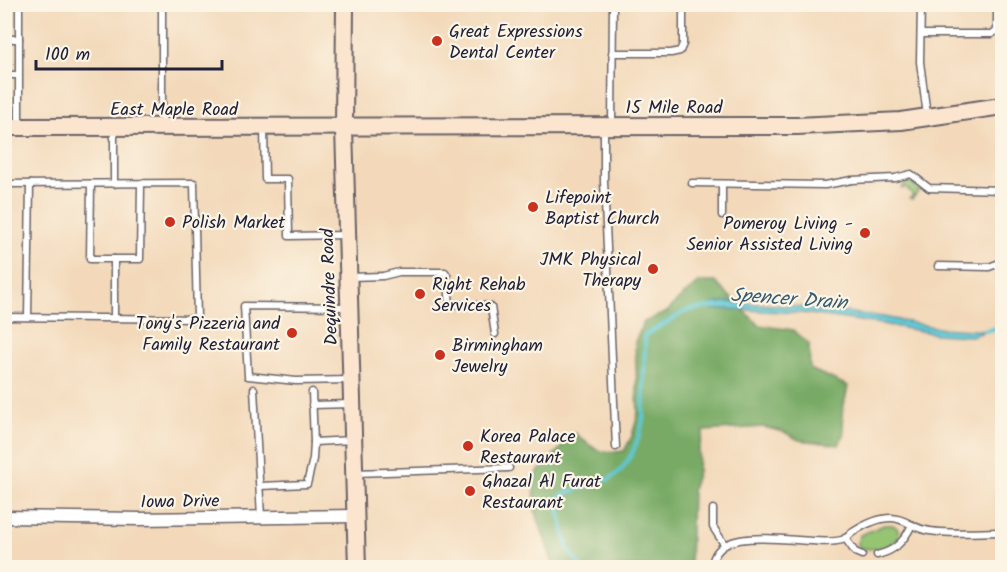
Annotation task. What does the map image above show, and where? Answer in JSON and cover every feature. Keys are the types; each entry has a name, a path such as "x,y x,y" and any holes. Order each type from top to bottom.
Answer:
{"main road":[{"name":"Dequindre Road","path":"345,4 344,128 357,567"},
{"name":"15 Mile Road","path":"344,128 843,125 927,118 1002,106"},
{"name":"East Maple Road","path":"12,127 344,128"}],"street":[{"name":"Iowa Drive","path":"4,517 139,519 356,516"}],"lane":[{"path":"12,127 18,75 19,4"},
{"path":"162,4 162,128"},
{"path":"613,4 604,181 616,447"},
{"path":"612,53 680,51 683,44 683,4"},
{"path":"921,4 921,62 927,118"},
{"path":"921,34 992,34 997,30 997,4"},
{"path":"4,39 19,39"},
{"path":"4,75 18,75"},
{"path":"114,128 114,184"},
{"path":"264,128 265,179 288,179 289,236 347,235"},
{"path":"692,183 825,185 852,180 895,178 911,174 929,188 1002,190"},
{"path":"4,184 194,183 197,319 4,317"},
{"path":"28,317 30,184"},
{"path":"92,184 90,259 140,259 141,184"},
{"path":"722,184 722,215"},
{"path":"114,259 114,318"},
{"path":"938,266 989,267 1002,262"},
{"path":"349,277 383,276 399,272 445,272 450,304 491,307 495,334"},
{"path":"350,307 244,306 248,376 296,381 352,380"},
{"path":"254,390 261,518"},
{"path":"260,486 307,484 313,459 314,442 312,392"},
{"path":"312,405 353,404"},
{"path":"314,442 354,440"},
{"path":"355,473 509,468"},
{"path":"713,508 713,527 724,544"},
{"path":"712,567 714,555 724,544 740,539 838,540 874,521 886,518 901,519 928,531 1002,532"},
{"path":"877,555 903,542 912,525"},
{"path":"845,538 855,552 862,555"}],"green space":[{"path":"908,182 919,191 912,199 910,198 913,195 906,187 902,189 903,185"},
{"path":"700,282 715,282 759,325 793,330 809,344 810,369 848,386 842,414 844,433 839,445 799,440 784,432 763,427 704,431 699,449 698,471 692,490 690,567 554,567 535,510 534,476 575,433 597,450 624,451 632,436 638,414 635,342 644,322 667,312"},
{"path":"884,525 893,525 898,529 899,537 891,544 881,548 860,548 857,543 860,535"}],"water":[{"path":"728,302 803,307 883,317 938,328 987,331 971,336 937,334 803,313 713,310 711,304"}],"waterway":[{"name":"Spencer Drain","path":"582,568 567,547 559,509 560,496 609,479 622,468 632,453 643,419 645,335 688,310 717,306"},
{"name":"Spencer Drain","path":"984,331 1002,327"}],"place":[{"name":"Great Expressions Dental Center","path":"437,41"},
{"name":"Lifepoint Baptist Church","path":"533,207"},
{"name":"Polish Market","path":"170,222"},
{"name":"Pomeroy Living - Senior Assisted Living","path":"865,233"},
{"name":"JMK Physical Therapy","path":"653,269"},
{"name":"Right Rehab Services","path":"420,294"},
{"name":"Tony's Pizzeria and Family Restaurant","path":"292,333"},
{"name":"Birmingham Jewelry","path":"440,355"},
{"name":"Korea Palace Restaurant","path":"468,446"},
{"name":"Ghazal Al Furat Restaurant","path":"470,491"}]}
